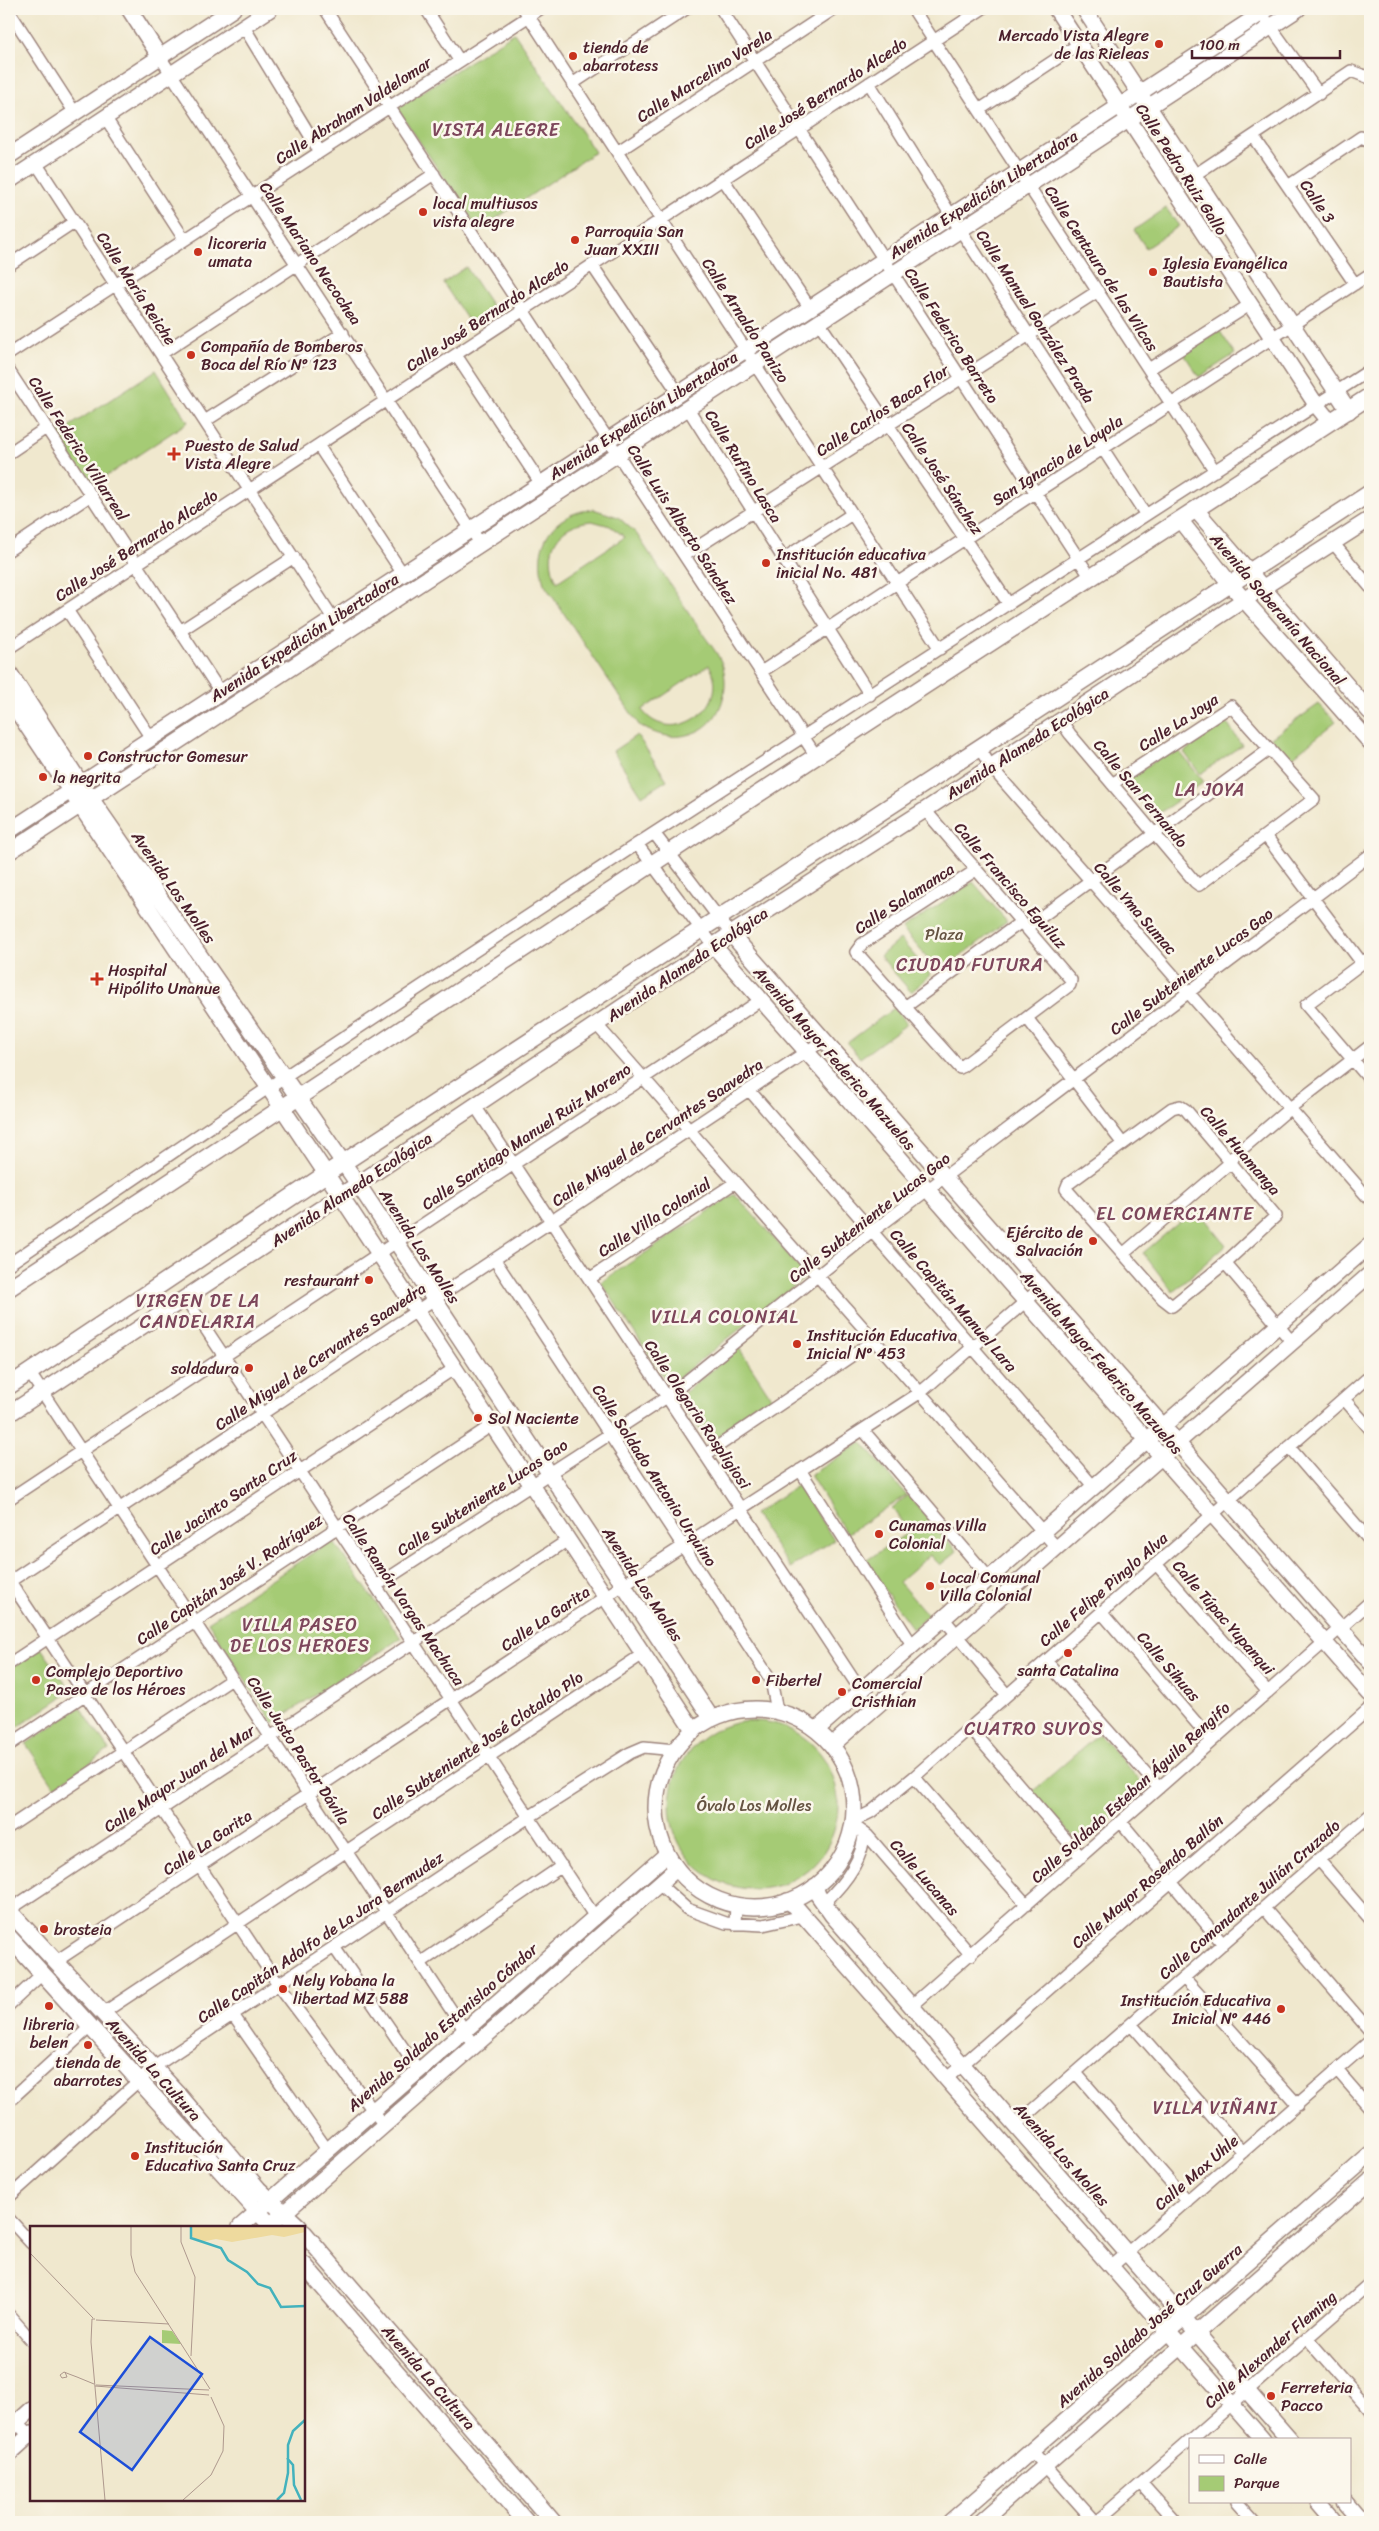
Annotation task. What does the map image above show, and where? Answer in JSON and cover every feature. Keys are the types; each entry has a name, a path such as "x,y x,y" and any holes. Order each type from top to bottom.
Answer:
{"main road":[{"path":"9,1288 297,1096 1370,396"},
{"name":"Avenida Alameda Ecológica","path":"9,1386 326,1174 1370,493"},
{"name":"Avenida La Cultura","path":"9,1911 154,2068 258,2189 270,2226"},
{"name":"Avenida La Cultura","path":"9,1936 140,2080 264,2206 284,2213 298,2226"},
{"name":"Avenida La Cultura","path":"305,2234 553,2522"},
{"name":"Avenida La Cultura","path":"305,2266 526,2522"},
{"path":"490,2481 506,2467"}],"street":[{"name":"Calle Mariano Necochea","path":"128,9 173,74 480,543"},
{"path":"9,156 233,9"},
{"path":"9,181 270,9"},
{"name":"Calle Luis Alberto Sánchez","path":"325,9 816,756"},
{"path":"426,9 459,60"},
{"name":"Calle Abraham Valdelomar","path":"9,354 184,238 320,152 459,60 527,12 540,9"},
{"path":"572,84 686,9"},
{"name":"Calle Federico Barreto","path":"721,9 1091,578"},
{"name":"Calle Marcelino Varela","path":"617,152 834,9"},
{"name":"Calle Centauro de las Vilcas","path":"913,9 1215,471"},
{"name":"Calle José Bernardo Alcedo","path":"9,648 982,9"},
{"name":"Calle Pedro Ruiz Gallo","path":"1056,9 1317,406 1330,422"},
{"name":"Calle Pedro Ruiz Gallo","path":"1084,9 1192,176 1348,410"},
{"name":"Avenida Expedición Libertadora","path":"9,852 617,453 683,401 814,314 956,223 1029,185 1298,9"},
{"path":"9,11 75,113"},
{"path":"1265,11 1271,27 1318,94"},
{"name":"Avenida Expedición Libertadora","path":"956,223 1020,172 1265,11"},
{"name":"Calle Arnaldo Panizo","path":"527,12 940,649"},
{"path":"244,27 320,152"},
{"path":"979,110 1079,44"},
{"path":"1192,176 1254,137 1351,71 1370,78"},
{"name":"Calle Manuel González Prada","path":"869,83 956,223 1146,515"},
{"path":"105,118 184,238"},
{"name":"Calle 3","path":"1254,137 1355,284"},
{"path":"1288,186 1361,137 1370,141"},
{"name":"Calle María Reiche","path":"36,163 342,632"},
{"path":"161,354 434,174"},
{"name":"Calle José Sánchez","path":"724,179 1008,604"},
{"path":"9,265 74,222"},
{"name":"Calle Rufino Lasca","path":"592,265 683,401 870,695"},
{"name":"San Ignacio de Loyola","path":"761,672 1370,274"},
{"name":"Calle Carlos Baca Flor","path":"685,555 1098,292"},
{"path":"1149,369 1251,304"},
{"path":"205,421 343,333"},
{"path":"456,355 541,484"},
{"path":"9,1264 284,1077 637,844 1370,370"},
{"name":"Calle Federico Villarreal","path":"9,371 221,693"},
{"name":"Avenida Expedición Libertadora","path":"9,831 609,440 683,401"},
{"path":"9,453 46,428"},
{"path":"318,445 403,574"},
{"path":"9,550 90,495"},
{"name":"Avenida Soberanía Nacional","path":"1196,510 1370,712"},
{"path":"784,559 852,514"},
{"name":"Avenida Alameda Ecológica","path":"9,1414 341,1196 713,945 925,810 1370,519"},
{"name":"Avenida Soberanía Nacional","path":"1180,520 1231,585 1370,742"},
{"path":"1334,544 1370,587"},
{"path":"180,631 294,558"},
{"path":"67,610 151,738"},
{"name":"Avenida Los Molles","path":"9,672 75,788"},
{"path":"1333,700 1348,688"},
{"name":"Avenida Los Molles","path":"9,698 284,1077 358,1184 712,1719"},
{"name":"Calle La Joya","path":"1112,784 1232,706 1314,799 1266,836"},
{"name":"Calle San Fernando","path":"1061,721 1112,784 1199,885 1266,836"},
{"name":"Calle Yma Sumac","path":"980,749 990,767 1370,1200"},
{"path":"905,1007 1024,925 1091,882 1270,750"},
{"name":"Avenida Los Molles","path":"85,802 281,1107 694,1731"},
{"name":"Calle Francisco Eguiluz","path":"925,810 1070,978 1071,982 1027,1018"},
{"name":"Avenida Mayor Federico Mazuelos","path":"654,833 731,934 1370,1662"},
{"path":"1266,836 1313,899 1366,960 1306,1005 1370,1080"},
{"name":"Avenida Mayor Federico Mazuelos","path":"637,844 713,945 1370,1694"},
{"name":"Calle Subteniente Lucas Gao","path":"376,1586 667,1396 873,1231 929,1191 1370,855"},
{"name":"Calle Salamanca","path":"976,870 856,949 858,955 960,1068 1027,1018"},
{"name":"Calle Santiago Manuel Ruiz Moreno","path":"9,1499 761,1000"},
{"path":"1027,1018 1123,1144 1068,1184 1066,1189 1172,1306 1224,1263 1292,1342"},
{"path":"596,1024 1057,1548"},
{"name":"Calle Miguel de Cervantes Saavedra","path":"9,1581 824,1040"},
{"path":"1123,1254 1231,1162 1235,1155 1290,1108 1370,1046"},
{"name":"Calle Capitán Manuel Lara","path":"749,1090 974,1346 1094,1487"},
{"name":"Calle Olegario Rospligiosi","path":"475,1106 861,1691"},
{"name":"Calle Huamanga","path":"1123,1144 1172,1108 1180,1106 1186,1110 1231,1162 1276,1216 1224,1263"},
{"name":"Calle Villa Colonial","path":"589,1279 736,1182"},
{"path":"816,1730 1370,1245"},
{"name":"Calle Soldado Antonio Urquino","path":"494,1260 770,1680 777,1712"},
{"path":"832,1745 1370,1274"},
{"name":"Calle La Garita","path":"55,1962 623,1585 921,1392 1042,1288"},
{"name":"Calle Ramón Vargas Machuca","path":"186,1298 595,1917"},
{"path":"705,1455 875,1340"},
{"name":"Calle Jacinto Santa Cruz","path":"9,1664 454,1368"},
{"name":"Calle Justo Pastor Dávila","path":"29,1372 475,2046"},
{"name":"Calle Felipe Pinglo Alva","path":"857,1827 871,1812 914,1777 1370,1376"},
{"path":"1344,1399 1370,1429"},
{"name":"Calle Capitán José V. Rodríguez","path":"9,1745 492,1424"},
{"path":"863,1430 990,1579"},
{"path":"1289,1447 1370,1541"},
{"path":"800,1470 913,1646"},
{"name":"Calle Mayor Juan del Mar","path":"9,1911 568,1540"},
{"name":"Calle Túpac Yupanqui","path":"1156,1564 1268,1692"},
{"path":"9,1581 278,1984 372,2112 384,2125"},
{"name":"Calle Soldado Esteban Águila Rengifo","path":"911,2006 1370,1602"},
{"name":"Calle Sihuas","path":"1101,1612 1212,1741"},
{"path":"944,1619 1007,1695"},
{"name":"Calle Subteniente José Clotaldo Plo","path":"103,2013 643,1654"},
{"path":"1046,1661 1159,1788"},
{"path":"9,1827 232,1679"},
{"name":"Calle Mayor Rosendo Ballón","path":"946,2079 1370,1708"},
{"path":"824,1903 840,1888 854,1866 864,1842 857,1827 850,1781 841,1759 832,1745 816,1730 798,1719 777,1712 740,1710 712,1719 694,1731 675,1750 662,1774 656,1801 658,1829 667,1854 676,1869 693,1886 713,1898 736,1905 762,1907 787,1901 815,1886 840,1859 857,1827"},
{"path":"970,1728 1081,1857"},
{"name":"Calle Capitán Adolfo de La Jara Bermudez","path":"10,2192 154,2068 386,1912 529,1817 630,1753 644,1747 675,1750"},
{"path":"914,1777 1027,1905"},
{"name":"Calle Comandante Julián Cruzado","path":"1014,2126 1370,1815"},
{"path":"1120,1822 1223,1944"},
{"name":"Calle Lucanas","path":"857,1827 971,1954"},
{"name":"Avenida Soldado Estanislao Cóndor","path":"241,2226 667,1854"},
{"path":"1319,1860 1370,1919"},
{"path":"420,1963 562,1866"},
{"path":"271,2226 676,1869"},
{"path":"659,1884 687,1909 735,1924 763,1926 803,1916"},
{"name":"Avenida Los Molles","path":"815,1886 824,1903 961,2065 1288,2438"},
{"path":"787,1901 803,1916 1261,2438"},
{"path":"735,1924 736,1905"},
{"path":"1264,1908 1370,2031"},
{"path":"334,1947 419,2071"},
{"path":"9,2005 42,1974"},
{"path":"1184,1978 1298,2105"},
{"path":"233,2014 328,2151"},
{"path":"1132,2024 1243,2152"},
{"path":"9,2102 90,2027"},
{"name":"Calle Max Uhle","path":"1111,2267 1370,2041"},
{"path":"1337,2070 1370,2108"},
{"path":"1076,2073 1187,2201"},
{"name":"Avenida Soldado José Cruz Guerra","path":"950,2522 1370,2155"},
{"path":"981,2522 1370,2181"},
{"path":"9,2219 30,2242"},
{"name":"Calle Alexander Fleming","path":"1195,2438 1307,2338 1368,2290"},
{"path":"9,2315 30,2339"},
{"path":"1307,2338 1370,2410"},
{"path":"9,2454 30,2435 12,2422 30,2411"},
{"name":"Calle Alexander Fleming","path":"1095,2522 1189,2443"},
{"path":"1032,2451 1095,2522"},
{"path":"1141,2483 1176,2522"},
{"path":"1239,2504 1255,2522"},
{"path":"1320,2504 1335,2522"},
{"path":"1347,2504 1364,2519"}],"green space":[{"path":"514,33 595,152 479,230 397,108"},
{"path":"1166,208 1179,226 1146,248 1134,230"},
{"path":"466,267 494,309 471,325 443,283"},
{"path":"1219,330 1235,354 1199,377 1184,354"},
{"path":"156,370 188,422 90,487 56,435"},
{"path":"593,509 618,517 636,533 719,658 725,676 722,702 714,718 700,730 684,736 669,736 661,735 639,725 544,584 541,569 543,544 556,524 566,517","holes":["592,521 610,526 625,537 557,582 551,559 552,549 556,541 570,527","709,665 714,681 713,695 706,708 696,718 683,724 668,725 654,721 642,710"]},
{"path":"1319,704 1336,722 1290,759 1271,738"},
{"path":"1226,722 1242,745 1200,774 1184,752"},
{"path":"637,735 667,780 642,796 613,751"},
{"path":"1175,746 1204,782 1154,817 1125,782"},
{"name":"Plaza","path":"973,882 1007,921 940,972 902,929"},
{"path":"900,939 931,975 911,992 880,956"},
{"path":"894,1008 907,1024 860,1058 847,1043"},
{"path":"735,1194 807,1276 669,1385 601,1282"},
{"path":"1196,1208 1226,1245 1173,1292 1143,1253"},
{"path":"739,1348 773,1400 709,1443 678,1398"},
{"path":"862,1442 906,1495 847,1534 810,1475"},
{"path":"798,1485 834,1540 790,1568 754,1514"},
{"path":"908,1495 957,1551 940,1565 930,1555 899,1582 928,1615 913,1629 864,1562 909,1532 892,1508"},
{"path":"332,1540 401,1638 273,1723 208,1622"},
{"name":"Complejo Deportivo Paseo de los Héroes","path":"41,1648 71,1691 9,1733 9,1670"},
{"path":"80,1707 109,1750 55,1787 26,1744"},
{"name":"Óvalo Los Molles","path":"762,1721 786,1727 814,1745 824,1758 835,1780 838,1805 835,1830 824,1852 814,1865 801,1875 779,1886 746,1889 729,1886 714,1879 700,1870 689,1859 673,1830 670,1797 673,1780 680,1765 689,1751 700,1740 729,1724"},
{"path":"1099,1734 1147,1789 1081,1845 1032,1792"}],"place":[{"name":"Mercado Vista Alegre de las Rieleas","path":"1159,44"},
{"name":"tienda de abarrotess","path":"573,56"},
{"name":"local multiusos vista alegre","path":"423,212"},
{"name":"Parroquia San Juan XXIII","path":"575,240"},
{"name":"licoreria umata","path":"198,252"},
{"name":"Iglesia Evangélica Bautista","path":"1153,272"},
{"name":"Compañía de Bomberos Boca del Río Nº 123","path":"191,355"},
{"name":"Puesto de Salud Vista Alegre","path":"174,454"},
{"name":"Institución educativa inicial No. 481","path":"766,563"},
{"name":"Constructor Gomesur","path":"88,756"},
{"name":"la negrita","path":"43,777"},
{"name":"Hospital Hipólito Unanue","path":"97,979"},
{"name":"Ejército de Salvación","path":"1093,1241"},
{"name":"restaurant","path":"369,1280"},
{"name":"Institución Educativa Inicial Nº 453","path":"797,1344"},
{"name":"soldadura","path":"249,1368"},
{"name":"Sol Naciente","path":"478,1418"},
{"name":"Cunamas Villa Colonial","path":"879,1534"},
{"name":"Local Comunal Villa Colonial","path":"930,1586"},
{"name":"santa Catalina","path":"1068,1653"},
{"name":"Complejo Deportivo Paseo de los Héroes","path":"36,1680"},
{"name":"Fibertel","path":"756,1680"},
{"name":"Comercial Cristhian","path":"842,1692"},
{"name":"brosteia","path":"44,1929"},
{"name":"Nely Yobana la libertad MZ 588","path":"283,1989"},
{"name":"libreria belen","path":"49,2006"},
{"name":"Institución Educativa Inicial Nº 446","path":"1281,2009"},
{"name":"tienda de abarrotes","path":"88,2045"},
{"name":"Institución Educativa Santa Cruz","path":"135,2156"},
{"name":"Ferreteria Pacco","path":"1271,2396"}],"district":[{"name":"VISTA ALEGRE","path":"496,130"},
{"name":"LA JOYA","path":"1210,790"},
{"name":"CIUDAD FUTURA","path":"970,965"},
{"name":"EL COMERCIANTE","path":"1175,1214"},
{"name":"VIRGEN DE LA CANDELARIA","path":"198,1311"},
{"name":"VILLA COLONIAL","path":"725,1317"},
{"name":"VILLA PASEO DE LOS HEROES","path":"300,1635"},
{"name":"CUATRO SUYOS","path":"1034,1729"},
{"name":"VILLA VIÑANI","path":"1215,2108"}]}
